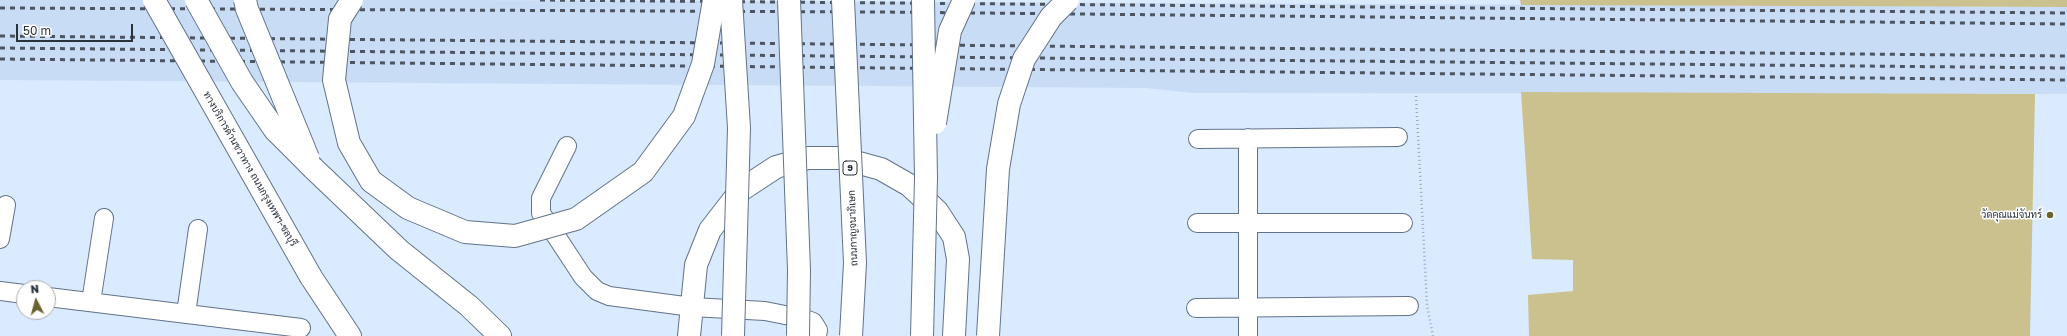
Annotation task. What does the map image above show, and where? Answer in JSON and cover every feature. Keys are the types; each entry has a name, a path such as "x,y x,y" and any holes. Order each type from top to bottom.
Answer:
{"main road":[{"name":"ทางบริการด้านขวาทาง ถนนกรุงเทพฯ-ชลบุรี","path":"154,0 311,277 350,336"},
{"path":"196,0 242,82 275,130 399,250 468,306 500,336"},
{"path":"246,0 247,9 313,168"},
{"path":"352,0 340,19 334,80 349,143 371,181 408,208 465,232 515,236 576,219 643,172 684,116 703,64 714,0"},
{"path":"731,0 739,128 733,336"},
{"path":"789,0 799,270 798,336"},
{"name":"ถนนกาญจนาภิเษก","path":"843,0 855,263 851,336"},
{"path":"922,336 926,178 923,0"},
{"path":"926,178 950,31 964,0"},
{"path":"988,336 998,169 1008,104 1024,59 1051,17 1068,0"},
{"path":"689,336 696,266 710,230 741,190 776,167 808,158 840,158 881,169 909,185 937,211 954,237 958,258 954,336"}],"street":[{"path":"1198,139 1398,136"},
{"path":"1248,138 1248,336"},
{"path":"567,146 541,198 541,213 583,277 597,291 609,296 692,307 765,311 805,319 813,322 818,330 817,336"},
{"path":"0,239 6,205"},
{"path":"91,302 104,218"},
{"path":"1197,223 1402,223"},
{"path":"186,314 198,228"},
{"path":"0,291 16,293"},
{"path":"56,298 301,328"},
{"path":"1196,308 1248,306 1409,306"}],"path":[{"path":"1416,96 1427,305 1432,336"}],"shaded area":[{"path":"0,0 452,0 2067,7 2067,94 1193,93 1146,88 0,80"},
{"path":"1520,0 2067,0 2067,7 1521,5"},
{"path":"1521,92 2035,94 2030,336 1529,336 1528,295 1573,291 1573,260 1532,259"}],"railway":[{"path":"540,0 2067,13"},
{"path":"0,8 881,12 2067,24"},
{"path":"0,36 2067,56"},
{"path":"0,48 2067,68"},
{"path":"0,59 2067,80"}],"place":[{"name":"วัดคุณแม่จันทร์","path":"2050,215"}]}
